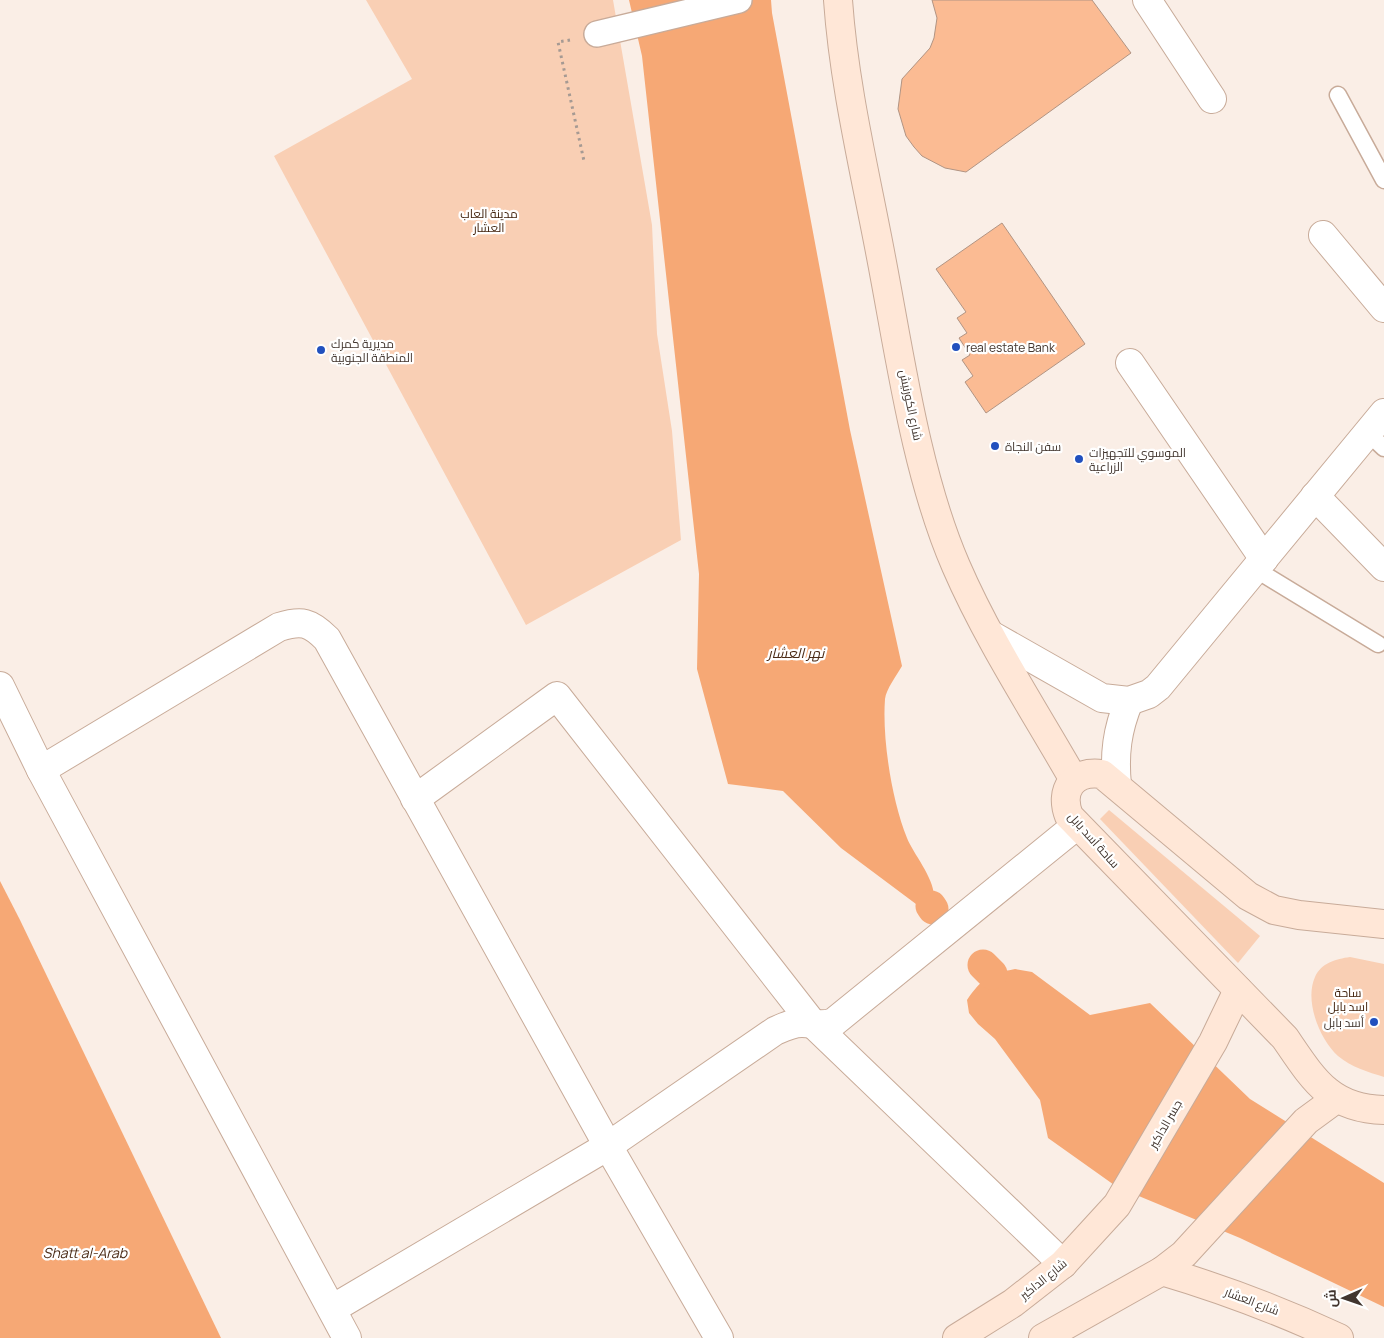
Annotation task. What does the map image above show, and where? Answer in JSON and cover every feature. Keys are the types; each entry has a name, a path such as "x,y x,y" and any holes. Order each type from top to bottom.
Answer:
{"main road":[{"name":"شارع الكورنيش","path":"838,0 851,97 907,391 929,487 956,566 992,635 1074,780"},
{"path":"1074,780 1092,772 1102,774 1248,896 1274,910 1298,915 1384,924"},
{"name":"ساحة أسد بابل","path":"1074,780 1068,788 1065,806 1077,825 1285,1038 1312,1077 1336,1099 1362,1110 1384,1110"},
{"name":"جسر الداكير","path":"1117,1205 1213,1042 1238,990"},
{"path":"1043,1338 1162,1271 1184,1254 1306,1122 1336,1099"},
{"name":"شارع الداكير","path":"957,1338 1013,1303 1063,1264 1117,1205"},
{"name":"شارع العشار","path":"1162,1271 1214,1286 1276,1309 1339,1338"}],"street":[{"path":"597,34 740,0"},
{"path":"1147,0 1212,99"},
{"path":"1323,235 1384,308"},
{"path":"1130,363 1260,564"},
{"path":"992,635 1102,698 1129,701 1140,698 1158,687 1315,496 1378,431"},
{"path":"1315,496 1384,567"},
{"path":"41,770 279,627 296,622 315,627 327,639 608,1146 719,1338"},
{"path":"0,686 41,770 347,1338"},
{"path":"415,799 557,696 813,1024 1063,1264"},
{"path":"1117,785 1116,742 1120,721 1129,701"},
{"path":"332,1309 608,1146 775,1032 788,1025 813,1024 820,1026 834,1022 1077,825"}],"lane":[{"path":"1338,95 1384,180"},
{"path":"1260,564 1378,644"}],"path":[{"path":"584,161 558,42 597,34"}],"green space":[{"name":"مدينة العاب العشار","path":"366,0 613,0 652,225 657,334 672,431 681,540 526,625 274,156 412,79"},
{"path":"1109,810 1260,936 1238,963 1100,819"},
{"name":"ساحة اسد بابل","path":"1350,957 1384,964 1384,1077 1354,1066 1338,1056 1325,1040 1316,1020 1311,997 1315,977 1325,965"}],"water":[{"name":"نهر العشار","path":"629,0 771,0 850,430 902,666 885,699 884,715 889,770 907,838 931,881 934,899 931,906 920,907 841,848 783,791 728,784 697,669 699,574 642,56"},
{"name":"Shatt al-Arab","path":"0,881 20,920 221,1338 0,1338"},
{"path":"1015,969 1032,972 1090,1015 1150,1003 1250,1099 1384,1183 1384,1307 1240,1238 1117,1187 1048,1138 1040,1100 995,1039 969,1013 967,1000 982,982 993,975"}],"building":[{"path":"932,0 1092,0 1131,53 966,172 945,168 922,156 914,147 906,136 898,109 902,79 930,48 934,38 937,18"},
{"path":"1002,223 1085,344 986,413 965,382 973,376 962,360 970,355 959,338 967,333 957,318 966,312 936,269"}],"waterway":[{"path":"983,965 992,974"}],"place":[{"name":"real estate Bank","path":"956,347"},
{"name":"مديرية كمرك المنطقة الجنوبية","path":"321,350"},
{"name":"سفن النجاة","path":"995,446"},
{"name":"الموسوي للتجهيزات الزراعية","path":"1079,459"},
{"name":"أسد بابل","path":"1374,1022"}]}
